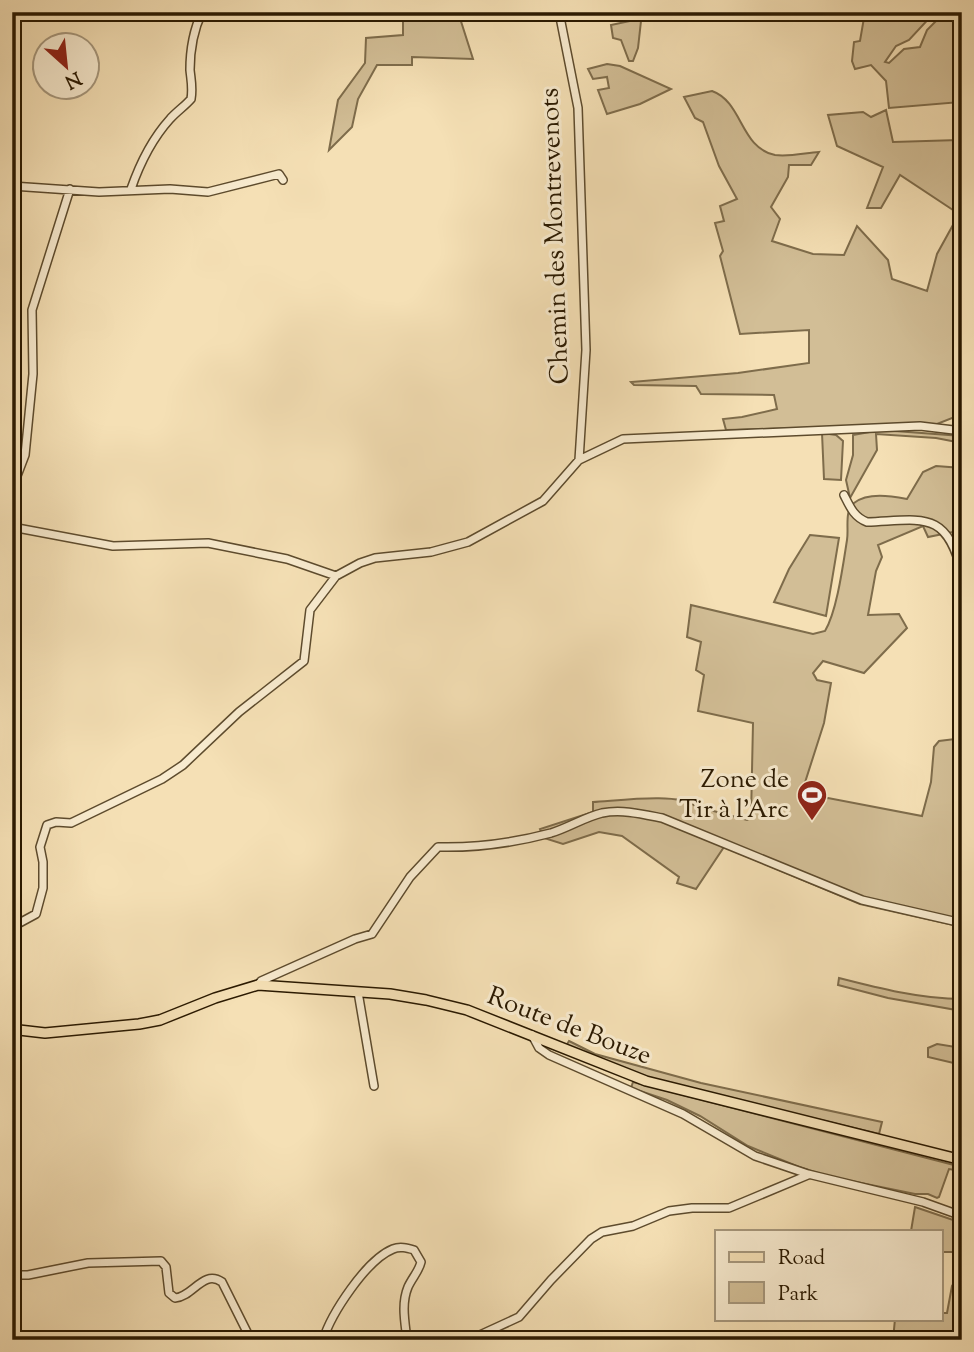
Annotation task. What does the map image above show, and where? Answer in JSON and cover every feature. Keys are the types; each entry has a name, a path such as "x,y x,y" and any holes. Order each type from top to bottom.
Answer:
{"main road":[{"name":"Route de Bouze","path":"12,1027 45,1033 160,1020 215,998 258,985 426,1000 467,1010 646,1081 962,1160"}],"street":[{"path":"131,189 141,161 155,138 173,115 191,99 191,55 202,12"},
{"name":"Chemin des Montrevenots","path":"559,12 578,108 586,350 579,460"},
{"path":"12,186 109,192 131,189 208,192 279,174 283,180"},
{"path":"12,489 24,455 33,374 32,310 71,189"},
{"path":"12,928 36,914 43,888 40,847 47,825 56,822 71,823 162,779 183,765 239,712 300,666 304,661 310,610 336,576 360,563 374,558 431,552 468,542 543,501 579,460 623,439 920,426 962,431"},
{"path":"844,495 859,519 867,522 925,520 937,524 945,530 951,541 962,573"},
{"path":"12,527 113,546 208,542 286,559 336,576"},
{"path":"258,985 261,981 372,934 410,877 438,847 493,846 553,832 603,813 629,812 662,818 862,900 962,923"},
{"path":"358,992 374,1086"},
{"path":"533,1035 539,1048 572,1066 682,1114 755,1156 808,1174 923,1202 962,1216"},
{"path":"469,1340 482,1332 513,1322 591,1239 602,1231 633,1226 669,1211 729,1208 808,1174"},
{"path":"323,1340 341,1302 369,1268 389,1251 400,1247 414,1250 421,1262 404,1301 407,1340"},
{"path":"12,1275 28,1275 88,1263 159,1261 166,1267 169,1293 177,1299 205,1280 216,1279 226,1289 251,1340"}],"green space":[{"path":"403,12 458,12 473,59 412,57 412,65 377,65 358,99 352,127 329,150 338,100 365,63 366,38 403,35"},
{"path":"629,12 642,12 638,48 633,61 629,61 621,40 613,38 611,25 630,21"},
{"path":"865,12 935,12 909,40 896,46 885,62 889,63 904,49 920,47 927,30 945,12 962,12 962,107 960,102 889,108 886,81 871,65 855,69 852,61 854,42 860,41"},
{"path":"607,64 620,66 671,89 640,104 607,114 598,90 609,88 607,77 593,79 588,69"},
{"path":"712,91 730,105 748,135 764,151 775,155 819,152 811,165 789,165 788,177 771,207 780,219 772,241 813,254 844,255 857,226 888,260 892,279 927,291 937,254 959,214 900,175 881,208 867,208 883,167 837,146 828,115 863,112 871,117 886,110 893,142 962,138 962,420 952,418 937,424 726,430 723,419 777,409 774,395 701,394 696,386 634,385 631,382 738,373 809,363 809,330 740,334 720,256 723,251 715,223 724,221 720,206 737,199 719,166 703,122 695,118 684,97"},
{"path":"881,430 962,436 962,443 936,438 876,434 877,450 850,498 846,480 853,455 853,435"},
{"path":"822,433 836,435 843,441 841,480 824,479"},
{"path":"936,466 962,468 962,524 959,525 958,531 928,537 923,526 878,545 882,557 876,571 868,615 899,614 907,628 864,673 823,661 813,673 817,680 831,683 824,723 801,795 808,801 828,798 922,816 931,782 934,747 939,741 955,739 962,745 962,927 860,904 724,847 696,889 677,883 679,877 622,836 599,832 563,844 544,838 540,829 593,812 593,802 676,799 747,820 751,818 753,723 698,711 704,675 696,670 701,642 687,637 691,605 813,634 825,631 839,587 851,506 873,496 907,499 923,472"},
{"path":"810,535 839,538 826,616 774,602 789,569"},
{"path":"839,978 915,995 962,999 962,1011 888,998 838,985"},
{"path":"569,1041 595,1054 701,1083 882,1122 879,1134 651,1079 566,1046"},
{"path":"937,1044 962,1048 962,1065 928,1057 928,1048"},
{"path":"633,1082 954,1165 955,1170 949,1169 937,1198 928,1194 915,1194 827,1176 748,1146 700,1116 667,1100 631,1088"},
{"path":"915,1207 962,1223 962,1252 942,1252 942,1230 911,1230"},
{"path":"956,1280 962,1280 962,1340 893,1340 895,1320 942,1320 942,1313 947,1313 952,1286"}],"place":[{"name":"Zone de Tir à l'Arc","path":"812,822"}]}
